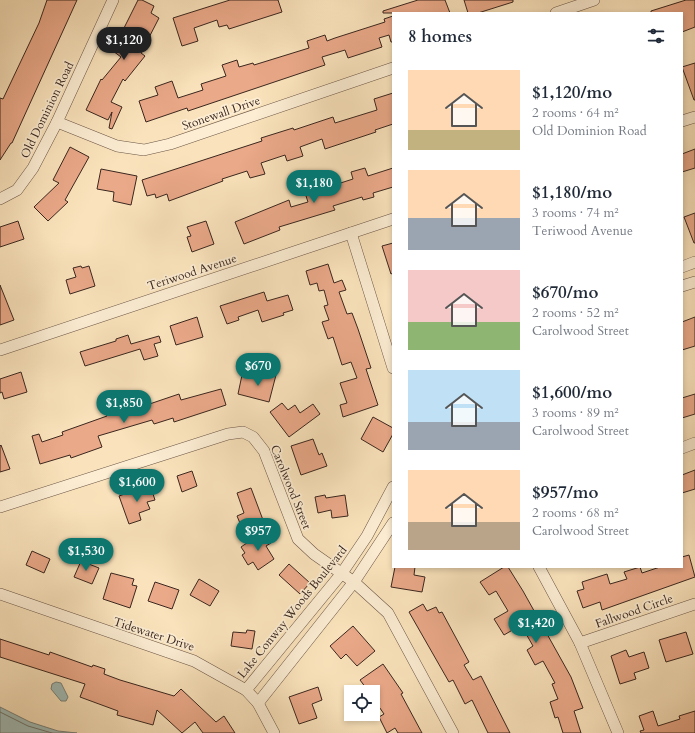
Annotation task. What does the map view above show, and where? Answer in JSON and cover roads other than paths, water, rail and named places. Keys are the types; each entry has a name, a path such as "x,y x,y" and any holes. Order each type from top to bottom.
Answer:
{"street":[{"name":"Old Dominion Road","path":"0,199 17,190 29,174 58,122 113,0"},
{"path":"559,12 594,0"},
{"name":"Stonewall Drive","path":"58,122 117,146 144,150 170,144 392,68"},
{"path":"683,121 695,116"},
{"name":"Teriwood Avenue","path":"0,350 392,219"},
{"path":"351,233 392,365"},
{"path":"683,267 695,262"},
{"path":"683,286 695,282"},
{"name":"Carolwood Street","path":"0,507 228,434 243,432 253,437 264,451 298,539 314,554 354,582 388,613 453,733"},
{"path":"683,448 695,444"},
{"name":"Lake Conway Woods Boulevard","path":"246,690 342,573 367,536 392,489"},
{"path":"258,703 354,582 392,525"},
{"path":"541,568 580,643 618,733"},
{"name":"Tidewater Drive","path":"0,594 194,661 246,690 258,703 274,733"},
{"name":"Fallwood Circle","path":"580,643 695,604"}],"water":[{"path":"56,682 61,683 68,697 66,701 61,701 51,689 52,684"},
{"path":"0,707 30,722 58,731 77,733 0,733"}]}
